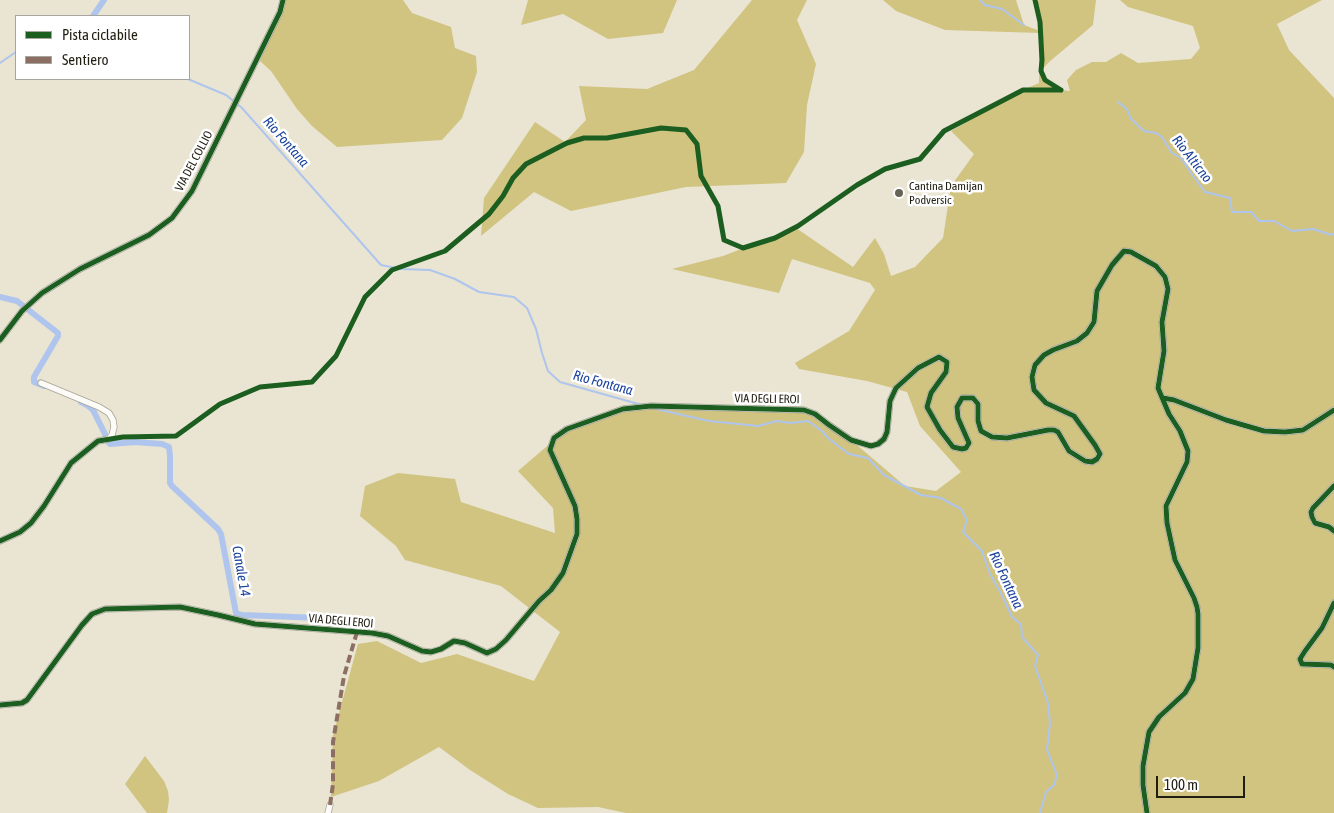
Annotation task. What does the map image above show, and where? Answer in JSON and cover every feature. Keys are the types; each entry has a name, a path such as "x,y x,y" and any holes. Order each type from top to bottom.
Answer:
{"street":[{"name":"VIA DEL COLLIO","path":"0,340 22,311 42,293 80,269 149,235 172,218 192,191 280,12 283,0"},
{"name":"VIA DEGLI EROI","path":"0,705 27,700 87,619 92,614 105,609 180,607 218,614 254,624 388,636 422,651 431,652 454,642 466,643 487,653 496,649 551,590 564,573 577,534 577,519 574,506 550,450 554,438 567,429 623,409 651,406 804,410 815,414 829,426 851,440 871,446 878,444 884,439 887,432 890,401 896,388 918,368 940,357 947,362 946,372 931,393 927,407 940,430 953,447 966,448 970,442 958,418 957,407 962,398 973,398 978,404 978,421 981,431 992,437 1007,438 1054,430 1058,432 1069,451 1085,461 1092,462 1098,459 1100,454 1074,416 1046,403 1034,390 1032,377 1035,365 1044,354 1077,341 1087,333 1094,322 1097,291 1112,265 1124,251 1131,252 1156,266 1165,277 1168,289 1162,322 1164,350 1158,388 1163,398"},
{"path":"0,540 20,532 31,523 71,463 98,441 110,439 112,435 114,427 109,413 41,382"},
{"path":"1163,398 1174,400 1226,420 1264,431 1285,432 1302,430 1334,410"},
{"path":"1147,813 1143,785 1143,766 1149,732 1159,717 1185,693 1193,679 1198,648 1197,607 1175,560 1167,523 1166,506 1187,462 1188,451 1163,398"},
{"path":"1334,486 1311,512 1315,523 1329,527 1334,531"},
{"path":"1334,604 1322,628 1300,659 1302,664 1334,667"},
{"path":"328,813 330,805"}],"shaded area":[{"path":"283,0 403,0 412,13 451,27 455,48 476,56 477,72 462,118 442,140 337,147 312,126 297,109 271,71 260,61"},
{"path":"528,0 677,0 663,33 608,39 563,14 521,25"},
{"path":"752,0 807,0 797,20 816,64 807,105 804,152 786,183 686,187 571,211 534,192 481,236 484,198 535,122 565,142 586,120 579,86 647,89 694,70"},
{"path":"883,0 1016,0 1024,25 1040,31 1036,3 1039,0 1096,0 1093,25 1041,71 1045,80 1061,90 1070,91 1067,80 1076,70 1092,62 1106,62 1121,53 1138,63 1191,59 1200,48 1193,26 1128,7 1120,0 1322,0 1277,24 1289,50 1334,98 1334,813 626,813 598,807 538,808 508,794 470,770 439,747 379,781 331,797 333,735 358,644 377,641 421,663 457,654 534,681 560,632 501,586 405,560 396,546 360,516 365,486 398,473 455,479 461,502 555,533 553,508 518,471 567,429 623,409 651,406 804,410 851,440 905,486 936,491 961,472 920,426 907,392 867,381 799,369 795,363 849,331 875,290 870,283 792,259 779,293 672,269 723,256 796,228 853,267 875,238 884,254 891,276 915,267 943,238 951,186 974,154 951,131 1023,90 1039,83 1040,33 945,30 896,11"},
{"path":"145,756 164,781 168,791 167,813 147,813 125,784"}],"waterway":[{"path":"94,15 104,0"},
{"path":"980,0 985,5 1002,9 1024,25"},
{"name":"Rio Fontana","path":"0,63 15,53"},
{"name":"Rio Fontana","path":"190,80 226,95 242,108 381,265 401,269 430,270 455,279 479,292 514,297 527,308 536,329 548,371 560,382 642,405"},
{"name":"Rio Alticno","path":"1118,102 1127,109 1131,119 1144,131 1156,133 1162,137 1172,153 1181,158 1205,192 1230,198 1232,212 1251,212 1259,221 1274,221 1292,231 1313,229 1334,234"},
{"name":"Canale 14","path":"0,297 17,301 58,333 34,377 34,382 44,386"},
{"name":"Canale 14","path":"81,402 93,410 106,436"},
{"name":"Rio Fontana","path":"656,409 709,421 758,426 777,421 790,423 808,421 849,454 868,458 884,475 921,495 941,498 961,509 967,520 963,532 982,551 990,574 1012,617 1021,624 1022,637 1038,655 1035,666 1048,703 1050,723 1047,750 1057,775 1054,785 1046,792 1040,813"},
{"name":"Canale 14","path":"108,442 110,444 135,442 162,444 169,447 170,483 221,534 236,613 242,615 346,619"}],"marked path":[{"path":"330,805 333,784 333,742 344,676 357,632"}],"cycle path":[{"path":"0,340 22,311 42,293 80,269 149,235 172,218 192,191 280,12 283,0"},
{"path":"1035,0 1040,22 1041,71 1045,80 1061,90"},
{"path":"0,541 20,532 31,523 71,463 98,441 123,437 176,436 220,404 260,387 312,382 336,356 365,297 392,270 445,251 489,214 503,196 513,178 526,164 567,143 584,138 607,138 661,128 686,130 697,144 701,176 718,206 724,240 743,248 775,238 798,226 857,185 885,169 920,159 944,131 1023,90 1061,90"},
{"path":"0,705 22,703 27,700 82,625 92,614 105,609 180,607 255,624 372,633 388,636 422,651 431,652 441,649 454,641 465,643 487,653 496,649 551,590 563,573 577,534 575,506 550,450 554,438 567,429 623,409 651,406 804,410 815,414 851,440 871,446 878,444 884,439 887,432 890,401 896,388 918,368 939,357 947,362 946,372 931,393 927,407 940,430 953,447 962,449 966,448 969,443 958,418 957,407 962,398 973,398 978,404 978,421 981,431 992,437 1007,438 1054,430 1058,432 1069,451 1085,461 1092,462 1100,454 1095,445 1074,416 1046,403 1034,390 1032,377 1035,365 1044,355 1077,341 1087,333 1094,322 1097,291 1112,265 1124,251 1131,252 1156,266 1165,277 1168,289 1162,322 1164,351 1158,388 1188,451 1187,462 1166,506 1167,523 1175,560 1194,598 1198,614 1198,648 1193,679 1185,693 1159,717 1149,732 1143,766 1143,785 1147,813"},
{"path":"1163,398 1174,400 1226,420 1264,431 1285,432 1303,430 1334,410"},
{"path":"1334,486 1311,512 1315,523 1329,527 1334,531"},
{"path":"1334,603 1322,628 1300,659 1302,664 1331,665 1334,667"}],"place":[{"name":"Cantina Damijan Podversic","path":"899,193"}]}
